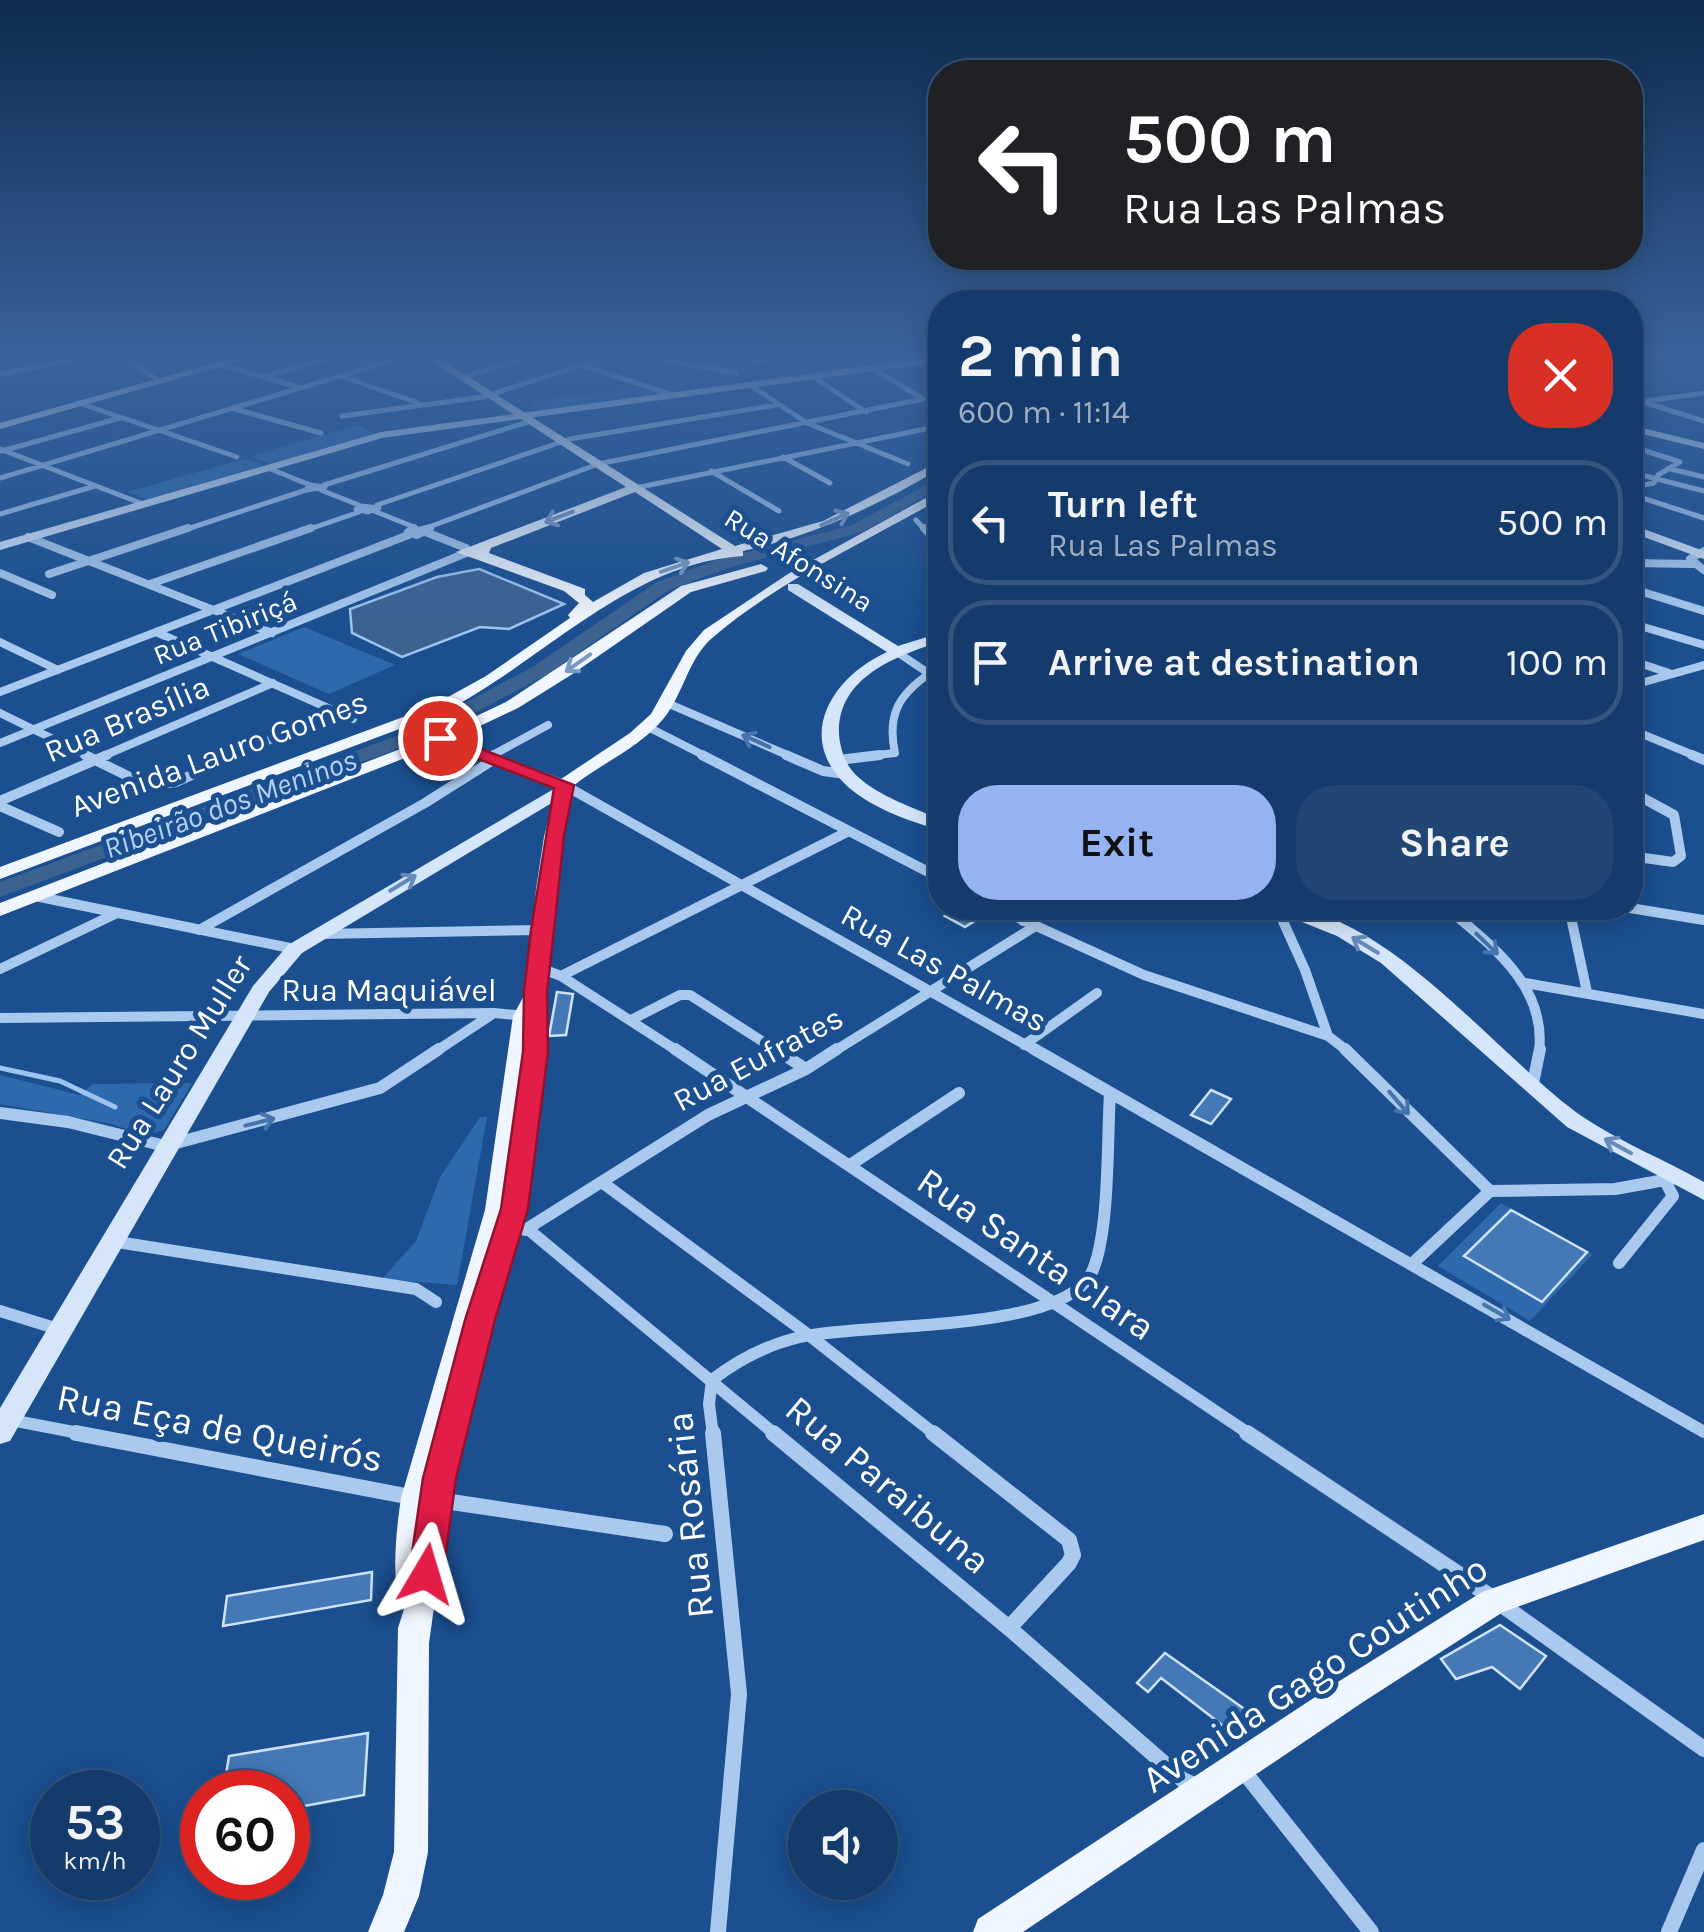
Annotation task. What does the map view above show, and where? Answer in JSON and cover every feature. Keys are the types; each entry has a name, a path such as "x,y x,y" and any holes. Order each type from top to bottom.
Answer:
{"main road":[{"name":"Rua Afonsina","path":"574,445 765,566"},
{"name":"Avenida Lauro Gomes","path":"686,589 765,566 838,519 928,470"},
{"path":"473,550 639,486"},
{"path":"765,566 816,563 928,501"},
{"name":"Rua Lauro Muller","path":"564,787 648,727 667,703 696,646 720,627 765,566 928,515"},
{"path":"473,550 570,591"},
{"name":"Avenida Lauro Gomes","path":"0,870 436,710 504,674 628,587 671,567 765,566"},
{"name":"Avenida Lauro Gomes","path":"0,910 440,738 539,688 686,589 765,566"},
{"name":"Avenida Lauro Gomes","path":"570,591 595,595 628,587"},
{"name":"Avenida Lauro Gomes","path":"0,870 438,702 497,670 580,612 587,604 570,591"},
{"path":"386,1932 401,1896 411,1852 415,1640 425,1499 496,1210 535,992 564,787"},
{"path":"425,1499 518,1230 514,1209 530,1016"},
{"name":"Avenida Gago Coutinho","path":"991,1932 1493,1602 1704,1527"}],"street":[{"path":"0,478 113,445"},
{"path":"202,445 238,457"},
{"path":"0,546 346,445"},
{"path":"50,574 447,445"},
{"path":"149,584 555,445"},
{"path":"0,692 412,531 428,530 602,463 696,445"},
{"path":"639,486 841,445"},
{"path":"858,445 908,464"},
{"path":"1,450 143,504"},
{"path":"1643,450 1680,461 1655,478 1654,483 1643,487"},
{"path":"783,457 830,483"},
{"path":"268,468 308,488"},
{"path":"1670,469 1704,477"},
{"path":"710,471 779,511"},
{"path":"1643,475 1704,491"},
{"path":"0,514 95,486"},
{"path":"323,487 360,509"},
{"path":"1643,496 1704,518"},
{"path":"376,508 412,531"},
{"path":"916,520 928,532"},
{"path":"428,530 473,550"},
{"path":"1643,533 1700,555"},
{"path":"28,537 272,633"},
{"name":"Rua Tibiriçá","path":"0,743 473,550"},
{"path":"1643,562 1700,555"},
{"path":"1700,555 1704,570"},
{"name":"Rua Afonsina","path":"765,566 928,673"},
{"path":"0,573 52,596"},
{"path":"1643,592 1704,611"},
{"path":"1643,627 1704,645"},
{"path":"156,632 352,719"},
{"path":"928,640 894,650 854,679 839,698 830,732 842,767 866,790 928,819"},
{"path":"0,642 58,670"},
{"path":"1643,664 1670,673"},
{"path":"1643,682 1704,665"},
{"path":"667,703 823,771 895,753 888,728 893,711 913,684 928,675"},
{"name":"Rua Brasília","path":"0,803 274,683"},
{"path":"0,713 148,786 176,782 334,711"},
{"path":"199,930 424,803 548,725"},
{"path":"648,727 928,872"},
{"path":"1643,734 1704,760"},
{"name":"Rua Las Palmas","path":"440,738 564,787 1413,1263 1704,1432"},
{"name":"Rua Lauro Muller","path":"2,1424 260,990 295,949 564,787"},
{"path":"1643,798 1674,814 1681,856 1672,862 1643,858"},
{"path":"0,803 59,832"},
{"path":"561,976 848,831"},
{"path":"34,896 295,949"},
{"path":"1643,910 1704,920"},
{"path":"0,969 115,914"},
{"path":"1021,920 1144,975 1328,1036 1364,1064 1414,1120 1481,1178 1490,1191"},
{"name":"Rua Eufrates","path":"518,1230 603,1183 708,1115 806,1069 931,992 1032,920"},
{"path":"1284,920 1328,1036"},
{"path":"1312,920 1344,932 1388,959 1575,1122 1671,1180 1704,1192"},
{"path":"1459,920 1525,983 1541,1028 1532,1088"},
{"path":"1571,920 1586,992"},
{"path":"320,934 542,930"},
{"name":"Rua Santa Clara","path":"538,968 561,976 632,1020 1058,1304 1460,1575 1704,1750"},
{"path":"1525,983 1704,1014"},
{"path":"632,1020 680,994 690,995 806,1069"},
{"path":"1024,1044 1097,994"},
{"path":"0,1113 68,1122 166,1146 380,1088 494,1013"},
{"name":"Rua Maquiável","path":"0,1018 494,1013 530,1016"},
{"path":"850,1165 959,1093"},
{"path":"1058,1304 1086,1283 1096,1267 1110,1093"},
{"path":"1413,1263 1490,1191 1671,1180"},
{"path":"1619,1263 1673,1196 1671,1180"},
{"path":"603,1183 810,1336 1069,1540 1073,1555 1069,1562 1009,1628"},
{"name":"Rua Paraibuna","path":"518,1230 712,1380 1009,1628 1183,1780 1205,1790"},
{"path":"110,1241 416,1290 436,1302"},
{"name":"Rua Rosária","path":"718,1932 739,1694 709,1404 712,1380 740,1358 810,1336 1012,1315 1058,1304"},
{"path":"0,1311 58,1330"},
{"name":"Rua Eça de Queirós","path":"2,1424 425,1499 665,1534"},
{"path":"1239,1766 1371,1932"},
{"path":"1668,1932 1704,1850"}],"shaded area":[{"path":"288,445 335,445 271,464 251,456"},
{"path":"244,459 264,465 147,499 127,492"},
{"path":"479,569 564,604 509,629 480,627 402,657 352,633 350,609 437,577"},
{"path":"304,627 395,665 329,694 238,654"},
{"path":"0,1075 80,1095 93,1084 192,1083 164,1130 146,1135 107,1123 0,1104"},
{"path":"480,1117 487,1117 457,1285 382,1279 416,1241 440,1177"},
{"path":"1501,1203 1593,1254 1530,1321 1438,1266"}],"building":[{"path":"952,920 976,920 965,927"},
{"path":"557,992 573,994 566,1035 549,1036"},
{"path":"1211,1090 1231,1099 1211,1124 1191,1115"},
{"path":"1511,1210 1587,1252 1542,1302 1464,1256"},
{"path":"372,1572 371,1600 223,1626 227,1596"},
{"path":"1500,1625 1546,1656 1520,1689 1492,1667 1456,1679 1441,1659"},
{"path":"1165,1653 1260,1720 1235,1735 1161,1678 1148,1692 1137,1683"},
{"path":"368,1733 364,1795 310,1805 310,1770 227,1770 229,1756"}],"waterway":[{"name":"Ribeirão dos Meninos","path":"0,890 425,732 541,670 663,586 722,564 856,529 928,489"},
{"path":"0,1068 60,1081 115,1107"}],"route":[{"path":"426,1574 440,1478 480,1320 514,1209 536,1052 535,992 542,930 564,785 440,738"}]}
